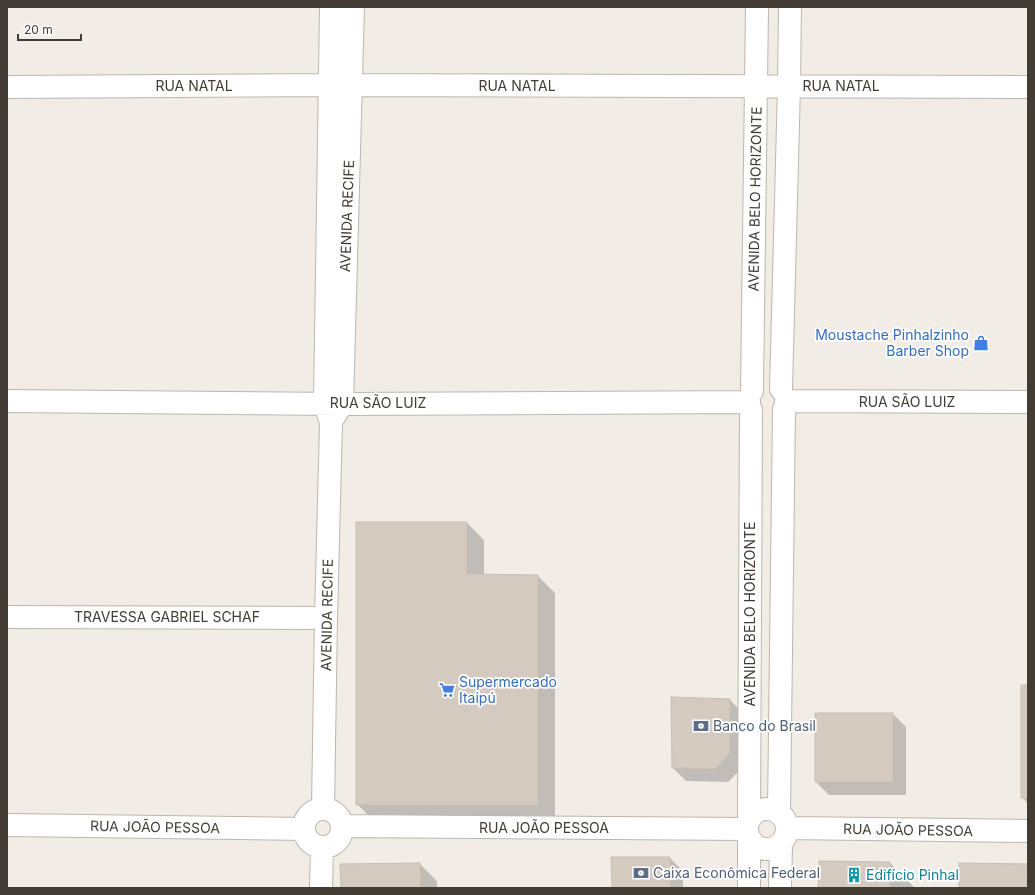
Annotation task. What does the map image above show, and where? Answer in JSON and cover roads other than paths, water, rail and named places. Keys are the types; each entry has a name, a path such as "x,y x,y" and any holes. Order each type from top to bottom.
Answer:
{"street":[{"name":"AVENIDA RECIFE","path":"331,7 332,410"},
{"name":"AVENIDA RECIFE","path":"323,808 326,618 332,410 351,85 353,7"},
{"name":"AVENIDA BELO HORIZONTE","path":"749,888 748,829 751,401 757,7"},
{"path":"780,888 782,828 784,400 790,7"},
{"name":"RUA NATAL","path":"7,87 330,85 1028,87"},
{"path":"766,382 775,384 784,400 779,416 764,420 757,417 751,401 758,385 766,382"},
{"name":"RUA SÃO LUIZ","path":"784,400 1028,402"},
{"name":"RUA SÃO LUIZ","path":"7,401 332,410 751,401"},
{"name":"TRAVESSA GABRIEL SCHAF","path":"7,617 326,618"},
{"path":"323,808 332,810 340,817 342,826 341,834 337,841 330,846 322,847 315,846 309,841 303,828 306,818 313,810 323,808"},
{"path":"771,808 782,828 773,849 764,850 756,846 748,829 755,812 762,809 771,808"},
{"name":"RUA JOÃO PESSOA","path":"7,825 303,828"},
{"name":"RUA JOÃO PESSOA","path":"342,826 748,829"},
{"name":"RUA JOÃO PESSOA","path":"782,828 1028,831"},
{"path":"321,888 322,847"}],"place":[{"name":"Moustache Pinhalzinho Barber Shop","path":"981,343"},
{"name":"Supermercado Itaipú","path":"447,690"},
{"name":"Banco do Brasil","path":"701,726"},
{"name":"Caixa Econômica Federal","path":"641,873"},
{"name":"Edifício Pinhal","path":"854,875"}]}
